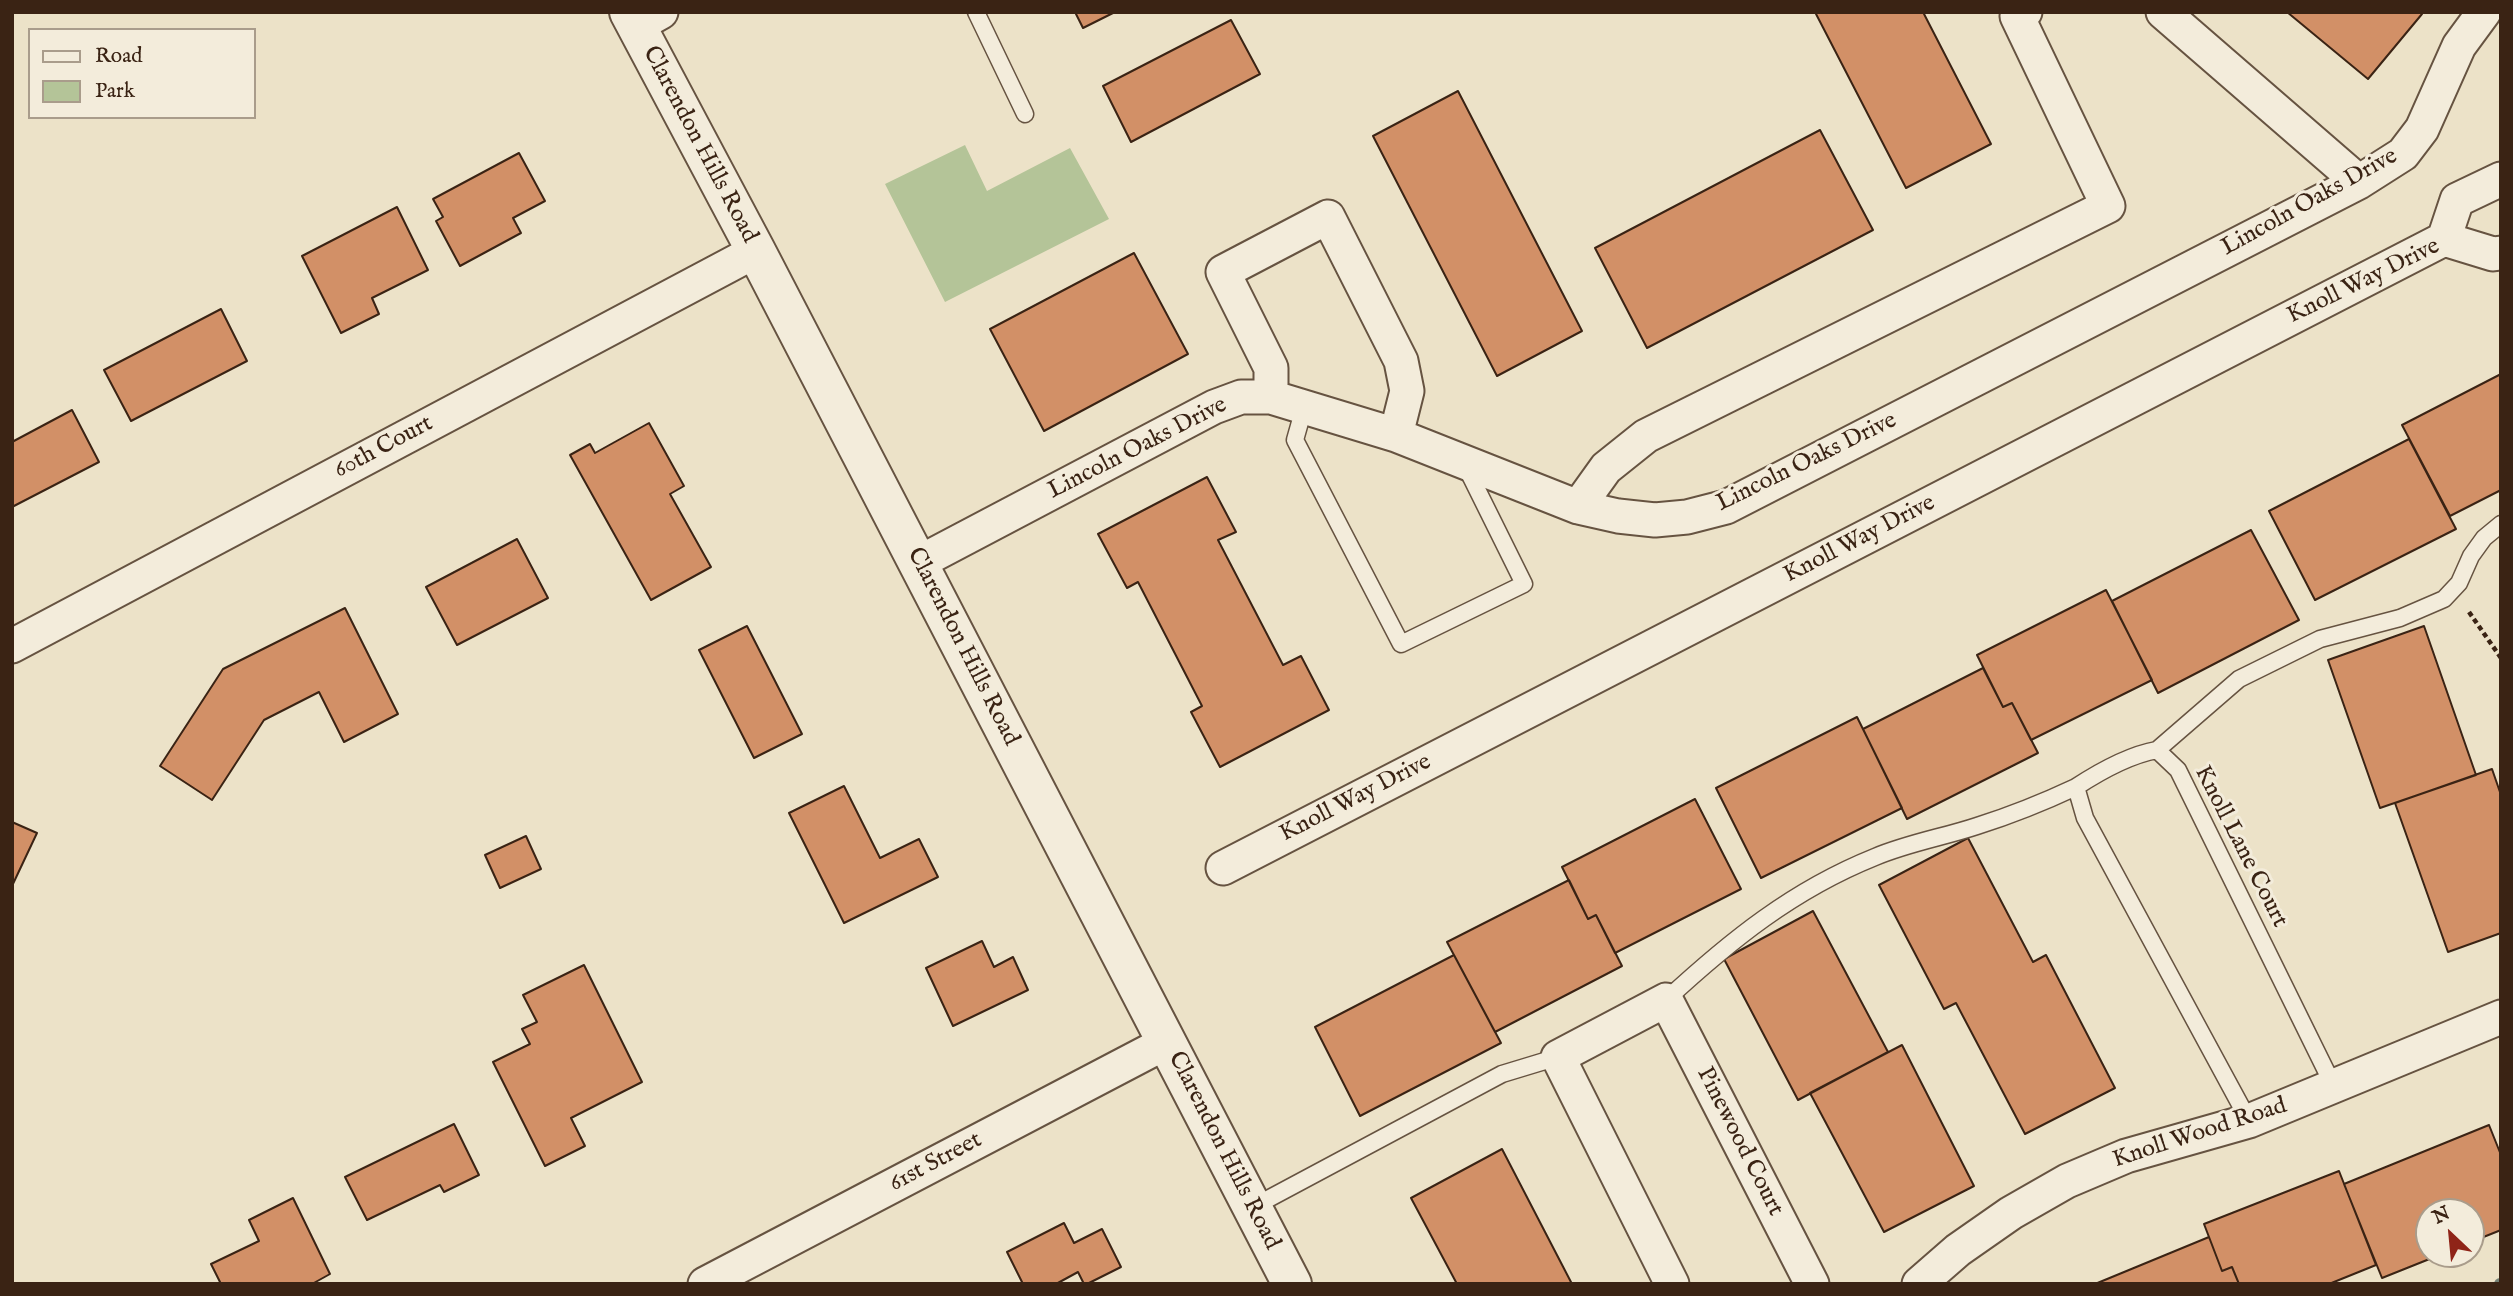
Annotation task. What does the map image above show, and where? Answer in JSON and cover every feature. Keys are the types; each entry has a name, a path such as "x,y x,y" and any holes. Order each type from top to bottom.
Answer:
{"street":[{"path":"1578,507 1606,468 1646,436 2108,206 2017,16 2025,12"},
{"path":"2163,12 2359,182"},
{"name":"Lincoln Oaks Drive","path":"918,563 1214,407 1241,397 1271,397 1396,435 1578,507 1618,516 1656,520 1687,517 1726,507 2359,182 2403,154 2422,129 2459,46 2484,12"},
{"name":"Clarendon Hills Road","path":"642,17 756,251 1292,1284"},
{"path":"2444,239 2457,200 2501,179"},
{"path":"1271,397 1271,368 1223,272 1328,217 1401,361 1407,391 1396,435"},
{"name":"Knoll Way Drive","path":"1223,867 2444,239 2493,254 2501,253"},
{"name":"60th Court","path":"12,646 756,251"},
{"path":"1666,1000 1558,1057 1672,1284"},
{"name":"Pinewood Court","path":"1666,1000 1812,1284"},
{"name":"Knoll Wood Road","path":"1919,1284 1958,1250 2011,1213 2067,1181 2126,1156 2249,1121 2501,1017"},
{"name":"61st Street","path":"705,1284 1167,1042"}],"lane":[{"path":"976,12 1025,114"},
{"path":"1304,408 1295,440 1401,644 1524,584 1464,462"},
{"path":"1666,1000 1712,957 1749,928 1795,896 1835,874 1878,855 2033,807 2145,752 2157,750 2239,679 2320,639 2419,611 2444,599 2459,583 2477,547 2501,524"},
{"name":"Knoll Lane Court","path":"2157,750 2178,770 2334,1087"},
{"path":"2076,787 2085,818 2249,1121"},
{"path":"1253,1208 1502,1074 1558,1057"}],"path":[{"path":"2452,590 2501,658"}],"green space":[{"path":"965,145 987,191 1070,148 1109,219 945,302 885,184"}],"building":[{"path":"1075,12 1115,12 1083,28"},
{"path":"1815,12 1923,12 1991,144 1906,188"},
{"path":"2287,12 2421,12 2422,14 2368,79"},
{"path":"1231,20 1260,74 1131,142 1103,86"},
{"path":"1458,91 1582,331 1497,376 1373,136"},
{"path":"1820,130 1873,230 1647,348 1595,248"},
{"path":"519,153 545,201 513,218 521,233 460,266 436,221 443,217 433,199"},
{"path":"397,207 428,270 372,298 379,314 341,333 302,256"},
{"path":"1134,253 1188,354 1044,431 990,329"},
{"path":"221,309 247,361 131,421 104,370"},
{"path":"2501,374 2501,490 2450,516 2402,425"},
{"path":"72,410 99,462 12,507 12,442"},
{"path":"649,423 684,486 670,494 711,567 651,600 570,455 590,444 595,453"},
{"path":"2409,439 2456,529 2315,600 2269,511"},
{"path":"1207,477 1236,532 1218,540 1283,665 1301,656 1329,710 1220,767 1191,712 1202,706 1138,582 1127,588 1098,534"},
{"path":"2251,530 2299,620 2158,693 2112,601"},
{"path":"517,539 548,598 457,645 426,587"},
{"path":"2106,590 2152,680 2031,740 2012,703 2003,707 1977,655"},
{"path":"345,608 398,714 344,742 319,692 264,720 212,800 160,766 223,669"},
{"path":"747,626 802,734 754,758 699,650"},
{"path":"2424,626 2476,775 2380,808 2328,660"},
{"path":"1983,668 2003,707 2012,703 2038,753 1907,819 1863,729"},
{"path":"1857,717 1902,808 1761,878 1716,788"},
{"path":"2492,769 2501,795 2501,933 2448,952 2395,803"},
{"path":"844,786 880,858 919,839 938,877 844,923 789,813"},
{"path":"1695,799 1741,889 1615,953 1596,915 1588,919 1562,867"},
{"path":"12,822 37,833 12,886"},
{"path":"526,836 541,869 500,888 485,855"},
{"path":"1968,838 2033,962 2046,955 2115,1088 2025,1134 1956,1003 1944,1009 1879,885"},
{"path":"1569,880 1588,919 1596,915 1622,966 1495,1032 1447,942"},
{"path":"1813,911 1888,1052 1798,1100 1724,959"},
{"path":"982,941 994,967 1013,957 1028,990 953,1026 926,968"},
{"path":"1454,955 1501,1043 1360,1116 1315,1027"},
{"path":"584,965 642,1082 571,1118 585,1146 545,1166 493,1062 530,1044 522,1029 537,1022 523,995"},
{"path":"1902,1045 1974,1186 1884,1232 1810,1093"},
{"path":"454,1124 479,1175 444,1192 440,1185 367,1220 345,1177"},
{"path":"2489,1125 2501,1155 2501,1230 2485,1236 2485,1198 2415,1198 2415,1265 2382,1278 2344,1184"},
{"path":"1502,1149 1572,1284 1457,1284 1411,1198"},
{"path":"2339,1171 2376,1265 2329,1284 2239,1284 2232,1267 2222,1271 2204,1224"},
{"path":"293,1198 330,1274 312,1284 221,1284 211,1264 259,1241 249,1220"},
{"path":"1064,1223 1074,1243 1102,1229 1121,1267 1087,1284 1084,1284 1078,1272 1056,1284 1023,1284 1007,1252"},
{"path":"2209,1237 2222,1271 2232,1267 2239,1284 2095,1284"}]}
